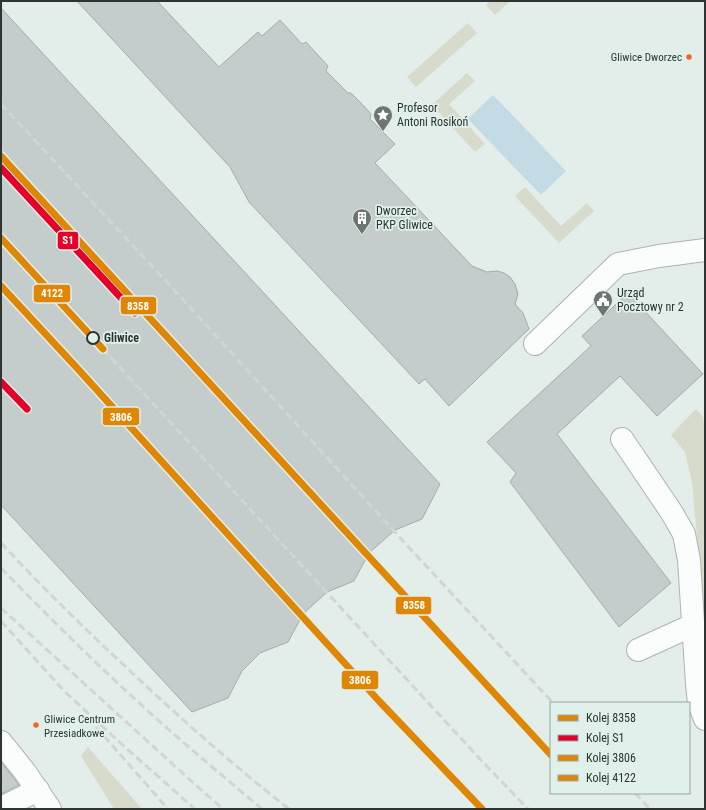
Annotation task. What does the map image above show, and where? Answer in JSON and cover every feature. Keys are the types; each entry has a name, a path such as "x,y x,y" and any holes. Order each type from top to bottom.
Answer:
{"lane":[{"path":"536,344 618,264 659,256 705,250"},
{"path":"622,439 672,513 684,534 689,560 699,703 705,719"},
{"path":"638,650 693,625"},
{"path":"3,748 25,772 50,809"},
{"path":"1,808 38,790"}],"green space":[{"path":"490,1 510,1 495,15 486,5"},
{"path":"468,23 477,33 416,87 407,77"},
{"path":"467,73 475,81 449,104 485,144 475,152 432,105"},
{"path":"525,187 561,226 587,203 594,211 559,243 515,196"},
{"path":"696,409 703,417 705,436 705,625 692,482 685,452 671,435"},
{"path":"88,747 142,809 114,809 81,756"}],"water":[{"path":"493,95 566,171 541,195 468,119"}],"building":[{"name":"Dworzec PKP Gliwice","path":"77,1 157,1 219,67 258,32 262,36 280,20 302,44 306,42 328,66 326,71 348,93 351,93 361,103 371,114 370,119 395,144 375,163 472,266 487,272 497,271 504,273 510,277 515,284 518,294 515,304 523,313 529,329 449,406 425,379 419,384 249,202 230,167"},
{"path":"1,8 440,484 422,519 395,530 369,553 354,581 327,592 303,614 288,642 260,653 242,671 228,698 192,712 1,505"},
{"path":"628,293 703,374 657,416 620,376 557,434 671,583 619,627 510,482 516,473 487,442 591,346 582,336"},
{"path":"1,762 19,785 1,794"}],"railway":[{"path":"1,104 165,280 552,702"},
{"path":"103,349 479,758 528,809"},
{"path":"1,543 96,639 187,723 289,809"},
{"path":"1,568 72,640 128,693 189,748 262,809"},
{"path":"1,608 223,809"},
{"path":"1,621 65,692 195,809"},
{"path":"96,727 168,809"},
{"path":"636,794 650,809"}],"rail line":[{"name":"8358","path":"1,156 550,754"},
{"name":"S1","path":"1,168 135,313"},
{"name":"4122","path":"1,238 103,349"},
{"name":"3806","path":"1,286 379,701 482,809"},
{"name":"S1","path":"1,382 27,409"}],"place":[{"name":"Gliwice Dworzec","path":"689,57"},
{"name":"Profesor Antoni Rosikoń","path":"383,132"},
{"name":"Dworzec PKP Gliwice","path":"362,235"},
{"name":"Urząd Pocztowy nr 2","path":"603,317"},
{"name":"Gliwice","path":"93,338"},
{"name":"Gliwice Centrum Przesiadkowe","path":"36,725"}]}
